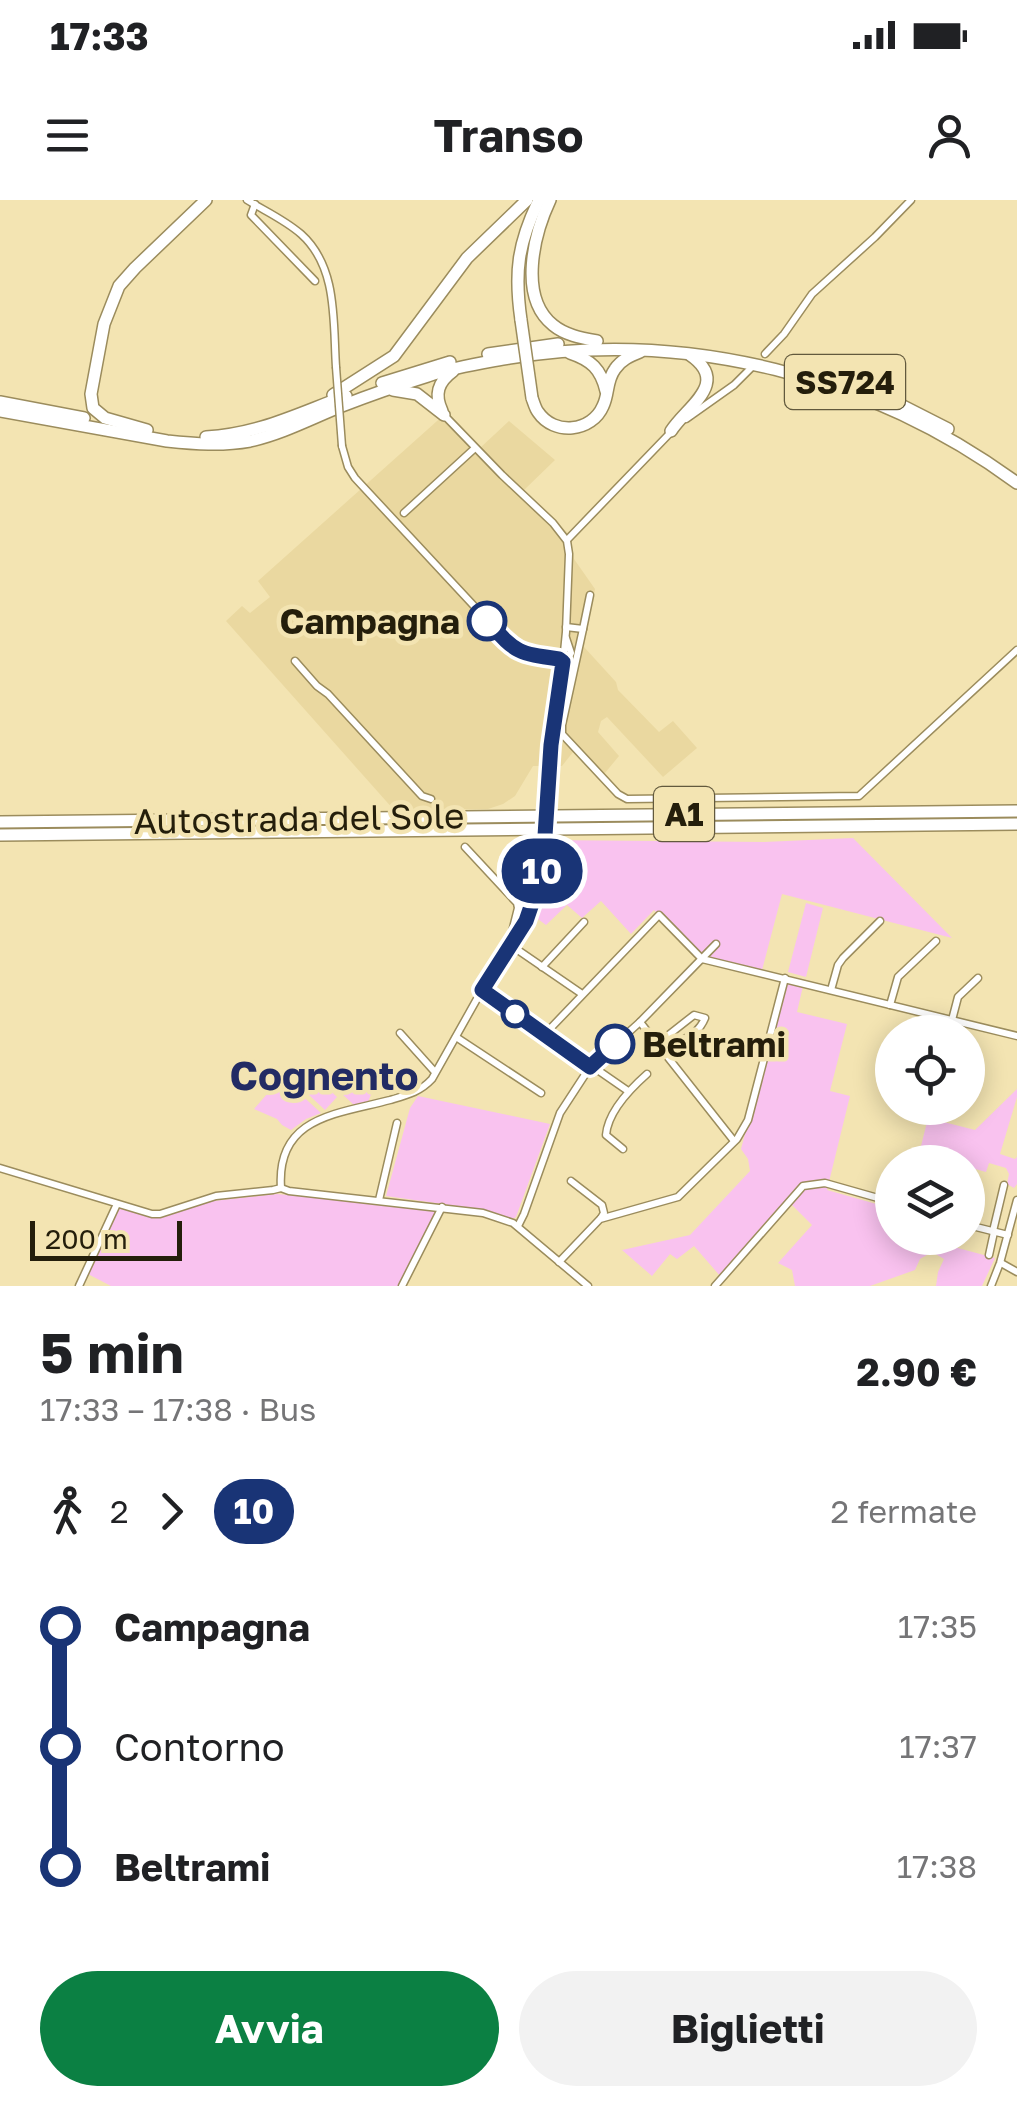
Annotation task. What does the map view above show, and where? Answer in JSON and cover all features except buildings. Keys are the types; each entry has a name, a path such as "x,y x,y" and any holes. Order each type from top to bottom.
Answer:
{"highway":[{"path":"147,430 99,414 93,408 91,394 104,324 120,286 134,268 206,200"},
{"path":"539,201 519,252 517,290 532,398 538,413 555,426 572,428 594,419 604,404 610,377 618,364 644,350"},
{"path":"539,201 533,285 536,301 550,323 596,342"},
{"path":"290,420 394,356 467,258 539,201"},
{"name":"SS724","path":"2,406 167,440 210,445 261,438 435,365 506,350 596,342 654,342 709,348 829,376 921,414 1017,473"},
{"path":"561,351 594,364 606,392"},
{"name":"SS724","path":"2,406 210,437 246,433 460,367 561,351 686,353 762,366 848,391 953,440 1017,482"},
{"path":"672,431 702,396 707,384 704,368 686,353"},
{"path":"444,415 438,400 440,384 460,367"},
{"path":"383,390 417,394 444,415"},
{"path":"2,406 68,410 84,405 91,394"},
{"name":"Autostrada del Sole","path":"0,822 1017,810"},
{"name":"Autostrada del Sole","path":"0,836 1017,824"}],"street":[{"path":"764,354 784,334 815,290 911,200"},
{"path":"315,281 251,215 251,202 304,236 327,274 342,446 348,467 514,650 561,663"},
{"path":"567,540 672,431 752,368"},
{"path":"281,1188 286,1149 304,1127 340,1111 412,1094 426,1086 482,990 514,947 543,866 551,745 566,629 570,554 567,540 444,415"},
{"path":"404,512 475,448"},
{"path":"590,595 562,734 618,794 628,799 860,796 1017,650"},
{"path":"566,629 583,630"},
{"path":"295,662 422,796 431,800"},
{"path":"465,847 516,903 512,932 517,936"},
{"path":"545,1034 658,915 702,960 931,1015"},
{"path":"831,990 838,965 880,920"},
{"path":"542,966 584,922"},
{"path":"890,1005 898,978 936,941"},
{"path":"518,1226 560,1113 590,1067 716,944"},
{"path":"514,947 582,994"},
{"path":"600,1219 678,1197 734,1142 748,1120 785,978"},
{"path":"953,1015 958,997 978,978"},
{"path":"482,990 628,1092"},
{"path":"658,1044 694,1015 705,1018 698,1030 684,1039 668,1036"},
{"path":"640,1022 734,1142"},
{"path":"985,1028 1017,1036"},
{"path":"400,1034 434,1072"},
{"path":"456,1036 541,1093"},
{"path":"623,1149 606,1135 606,1126 628,1092 646,1074"},
{"path":"378,1200 398,1124"},
{"path":"0,1168 156,1214 216,1196 281,1188 495,1216 518,1226 588,1286"},
{"path":"559,1262 604,1213 602,1205 571,1181"},
{"path":"715,1286 803,1186 825,1183 875,1197"},
{"path":"988,1255 1004,1185"},
{"path":"991,1286 1017,1200"},
{"path":"79,1286 116,1204"},
{"path":"402,1286 442,1208"},
{"path":"985,1230 1008,1235"},
{"path":"1000,1263 1017,1272"}],"shaded area":[{"path":"446,413 480,448 509,421 555,460 523,491 568,533 574,559 595,589 584,647 659,732 673,721 697,748 663,777 607,717 601,721 598,732 619,756 600,779 573,752 562,766 533,766 515,796 488,809 394,810 226,621 242,606 250,613 270,597 258,581"},
{"path":"853,838 952,938 782,894 761,974 701,959 654,910 631,934 601,901 582,918 567,905 546,925 531,914 542,877 546,840 764,842"},
{"path":"806,903 823,908 806,977 788,972"},
{"path":"785,982 803,986 797,1012 847,1024 830,1091 850,1096 827,1190 875,1204 875,1255 927,1255 915,1270 870,1286 795,1286 792,1270 778,1263 812,1225 788,1201 721,1277 694,1246 677,1259 670,1254 652,1276 622,1250 690,1235 750,1171 741,1149"},
{"path":"356,1069 374,1087 368,1102 355,1106 324,1077 329,1071"},
{"path":"282,1077 321,1113 291,1130 254,1109"},
{"path":"321,1082 337,1097 325,1110 309,1095"},
{"path":"1017,1089 1000,1154 1017,1157 1014,1188 1007,1184 1006,1168 989,1163 985,1172 985,1145 921,1145 926,1125 975,1130 985,1125 985,1120"},
{"path":"418,1096 550,1124 516,1217 386,1196 410,1108"},
{"path":"277,1194 438,1209 398,1286 111,1286 86,1273 118,1206 156,1217 213,1201"},
{"path":"937,1255 995,1258 982,1286 936,1286 944,1259"}],"bus line":[{"name":"10","path":"487,621 514,650 563,662 551,745 543,866 526,921 482,990 590,1067 615,1044"}],"place":[{"name":"Campagna","path":"487,621"},
{"name":"Beltrami","path":"615,1044"}],"district":[{"name":"Cognento","path":"324,1075"}]}
